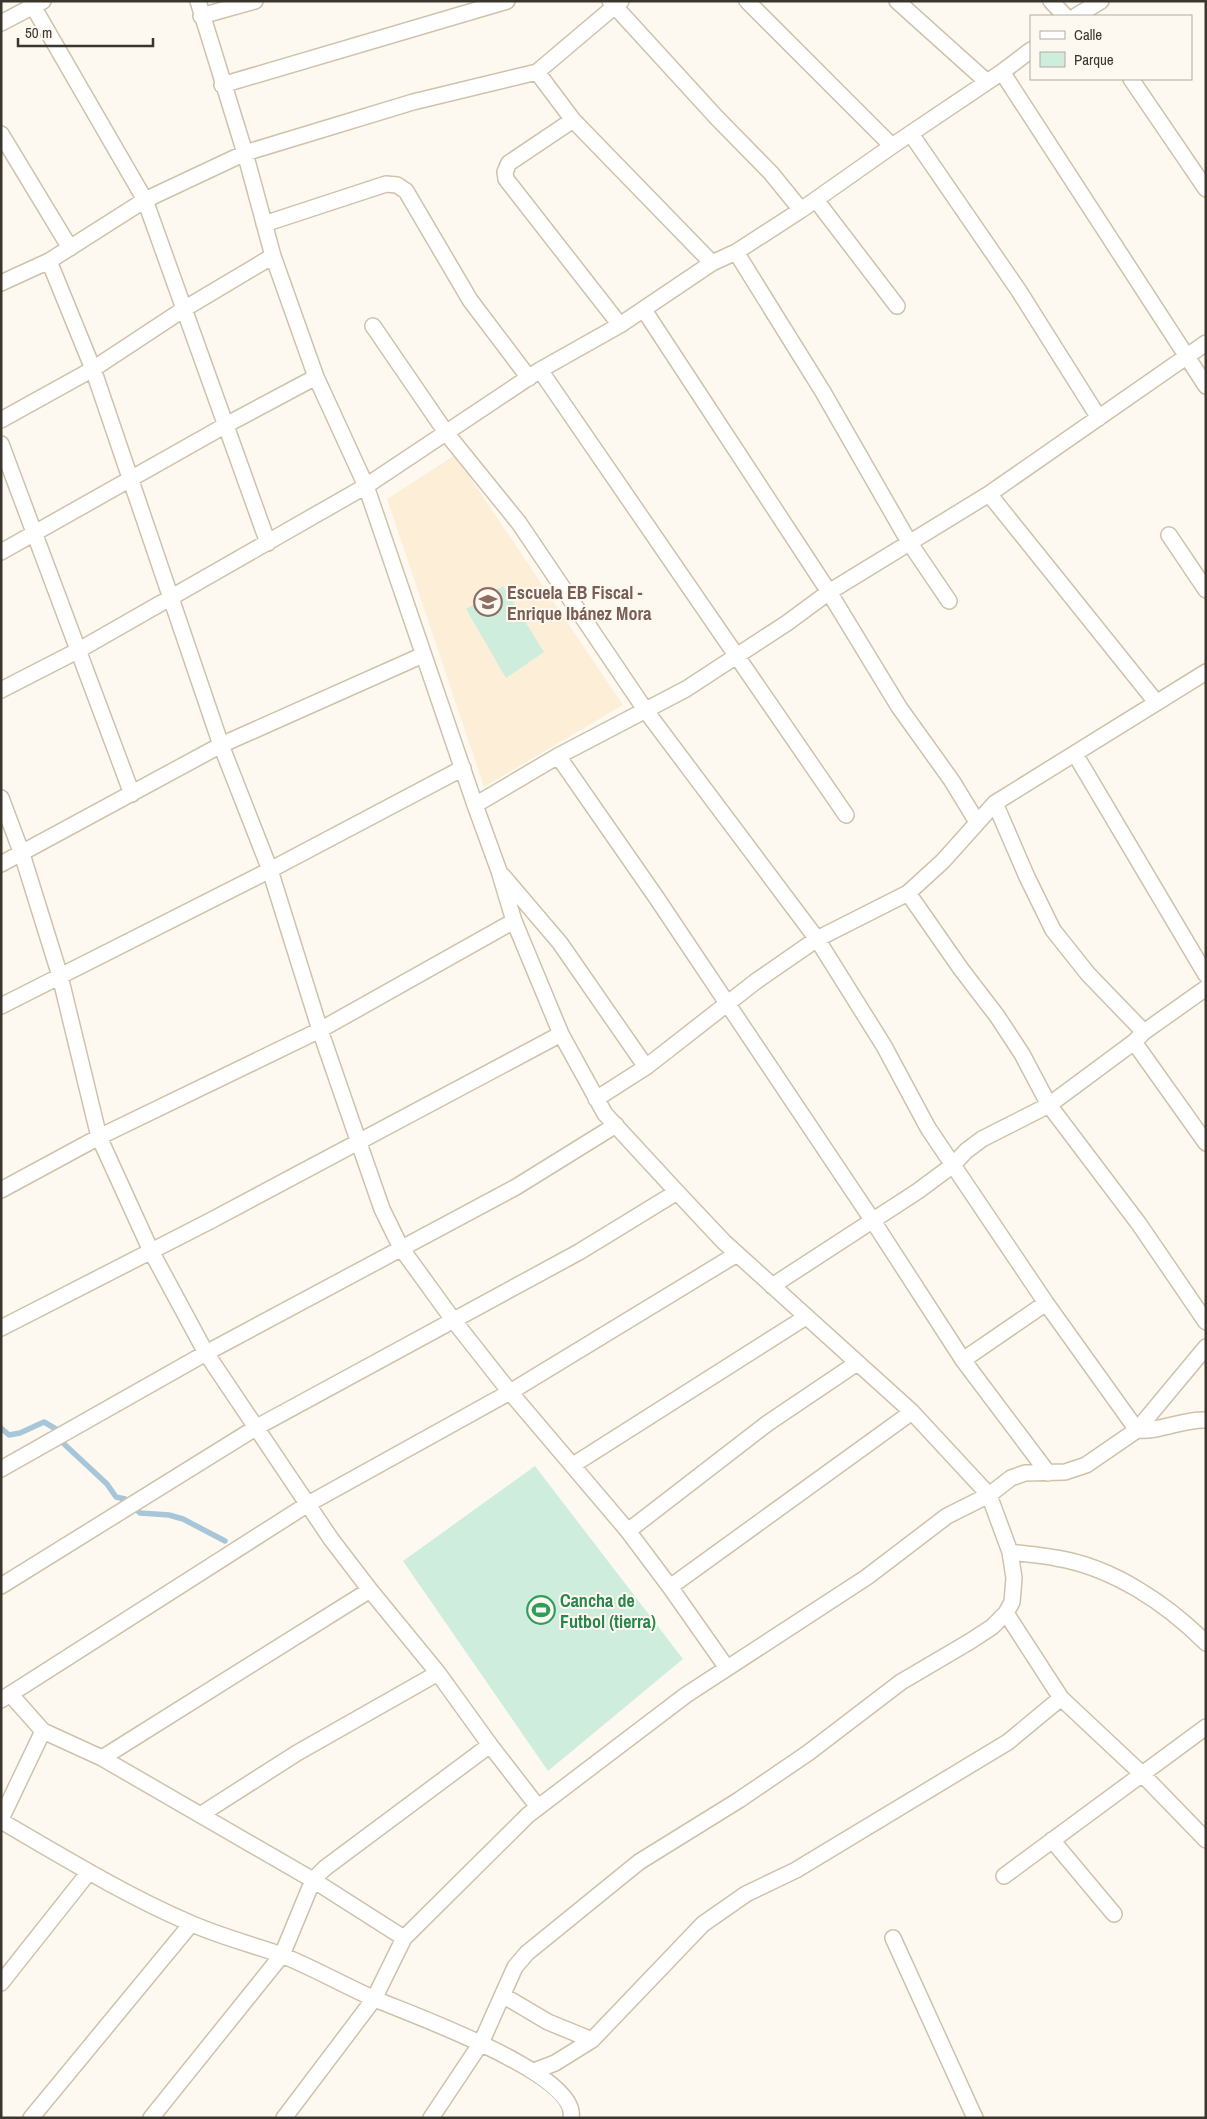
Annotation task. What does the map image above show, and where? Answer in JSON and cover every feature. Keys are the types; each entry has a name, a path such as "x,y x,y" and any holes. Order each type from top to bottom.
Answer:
{"street":[{"path":"254,1 200,9 222,85 245,153 273,256 316,377 366,486 499,871 514,921 561,1034 605,1114 677,1192 737,1254 912,1412 989,1495 1010,1552 1014,1578 1012,1602 1006,1613 992,1627 901,1682 808,1753 769,1780 639,1862 527,1953 515,1967 504,1996 481,2044 431,2118"},
{"path":"222,85 507,1"},
{"path":"747,1 892,146"},
{"path":"897,1 986,81"},
{"path":"1051,1 1065,15"},
{"path":"1084,15 1101,1"},
{"path":"1,23 35,3 145,200 268,544"},
{"path":"1,283 49,261 145,200 245,153 413,102 537,72 615,3 717,118 771,173 801,210"},
{"path":"1,690 80,650 171,596 268,544 366,486 535,374 620,325 712,264 736,252 801,210 1030,51"},
{"path":"537,72 573,120 712,264"},
{"path":"1002,72 1206,386"},
{"path":"1132,80 1206,189"},
{"path":"573,120 509,163 504,172 506,179 620,325"},
{"path":"1,134 70,248"},
{"path":"911,134 1019,291 1099,418"},
{"path":"264,224 386,184 397,185 406,191 470,300 535,374 737,656 846,815"},
{"path":"816,200 897,306"},
{"path":"736,252 823,392 909,542 949,601"},
{"path":"1,420 93,369 184,309 273,256"},
{"path":"49,261 93,369 221,745 270,870 320,1030 382,1209 401,1248 454,1321 510,1392 628,1531 727,1668"},
{"path":"644,310 829,592 899,707 952,782 977,822"},
{"path":"373,326 447,434 519,523 646,711 817,938 884,1046 928,1128 1101,1382 1138,1430 1149,1431 1182,1422 1206,1420"},
{"path":"475,805 558,756 686,689 829,592 990,494 1206,342"},
{"path":"1,552 226,425 316,377"},
{"path":"1,444 80,650 132,794"},
{"path":"990,494 1156,702"},
{"path":"1169,536 1206,590"},
{"path":"1,864 221,745 423,655"},
{"path":"596,1099 646,1067 755,982 817,938 908,893 943,862 995,803 1206,672"},
{"path":"1074,754 1206,975"},
{"path":"558,756 873,1221 963,1360 1048,1473"},
{"path":"1,1006 270,870 463,768"},
{"path":"1,798 22,854 60,976 99,1137 152,1251 206,1353 331,1539 438,1673 538,1807"},
{"path":"995,803 1026,877 1053,930 1139,1037 1206,1143"},
{"path":"499,871 560,943 646,1067"},
{"path":"908,893 961,969 997,1016 1022,1054 1049,1105 1139,1224 1206,1322"},
{"path":"1,1190 99,1137 320,1030 514,921"},
{"path":"772,1286 873,1221 953,1165 966,1150 1049,1105 1206,988"},
{"path":"1,1328 359,1143 561,1034"},
{"path":"1,1469 206,1353 516,1187 616,1125"},
{"path":"1,1586 257,1427 579,1252 677,1192"},
{"path":"404,1938 313,1880 102,1758 43,1731 6,1698 308,1504 510,1392 737,1254"},
{"path":"963,1360 1046,1303"},
{"path":"573,1465 806,1317"},
{"path":"284,2118 374,1999 404,1938 528,1814 686,1696 867,1577 946,1516 989,1495 1011,1478 1025,1473 1065,1472 1086,1465 1138,1430 1206,1347"},
{"path":"628,1531 768,1423 857,1363"},
{"path":"670,1587 912,1412"},
{"path":"1010,1552 1058,1558 1103,1571 1151,1597 1194,1631 1206,1643"},
{"path":"102,1758 370,1590"},
{"path":"1006,1613 1061,1698 1142,1774 1206,1840"},
{"path":"200,1815 297,1753 438,1673"},
{"path":"534,2071 556,2063 592,2040 703,1924 746,1894 796,1870 1008,1742 1061,1698"},
{"path":"1004,1876 1206,1728"},
{"path":"43,1731 1,1820 89,1872 191,1924 282,1955 374,1999 481,2044 534,2071 569,2101 572,2111 570,2118"},
{"path":"151,2118 282,1955 313,1880 325,1868 490,1745"},
{"path":"1052,1840 1114,1914"},
{"path":"1,1983 89,1872"},
{"path":"31,2118 191,1924"},
{"path":"893,1938 975,2118"},
{"path":"504,1996 548,2022 592,2040"}],"shaded area":[{"name":"Escuela EB Fiscal - Enrique Ibánez Mora","path":"455,455 623,705 484,787 387,499"}],"green space":[{"path":"503,586 544,652 506,678 466,609"},
{"name":"Cancha de Futbol (tierra)","path":"535,1466 683,1659 548,1771 403,1561"}],"waterway":[{"path":"1,1428 9,1435 20,1433 44,1422 56,1429 63,1443 107,1484 116,1497 125,1499 140,1513 169,1515 183,1519 225,1541"}],"place":[{"name":"Escuela EB Fiscal - Enrique Ibánez Mora","path":"488,602"},
{"name":"Cancha de Futbol (tierra)","path":"541,1610"}]}
